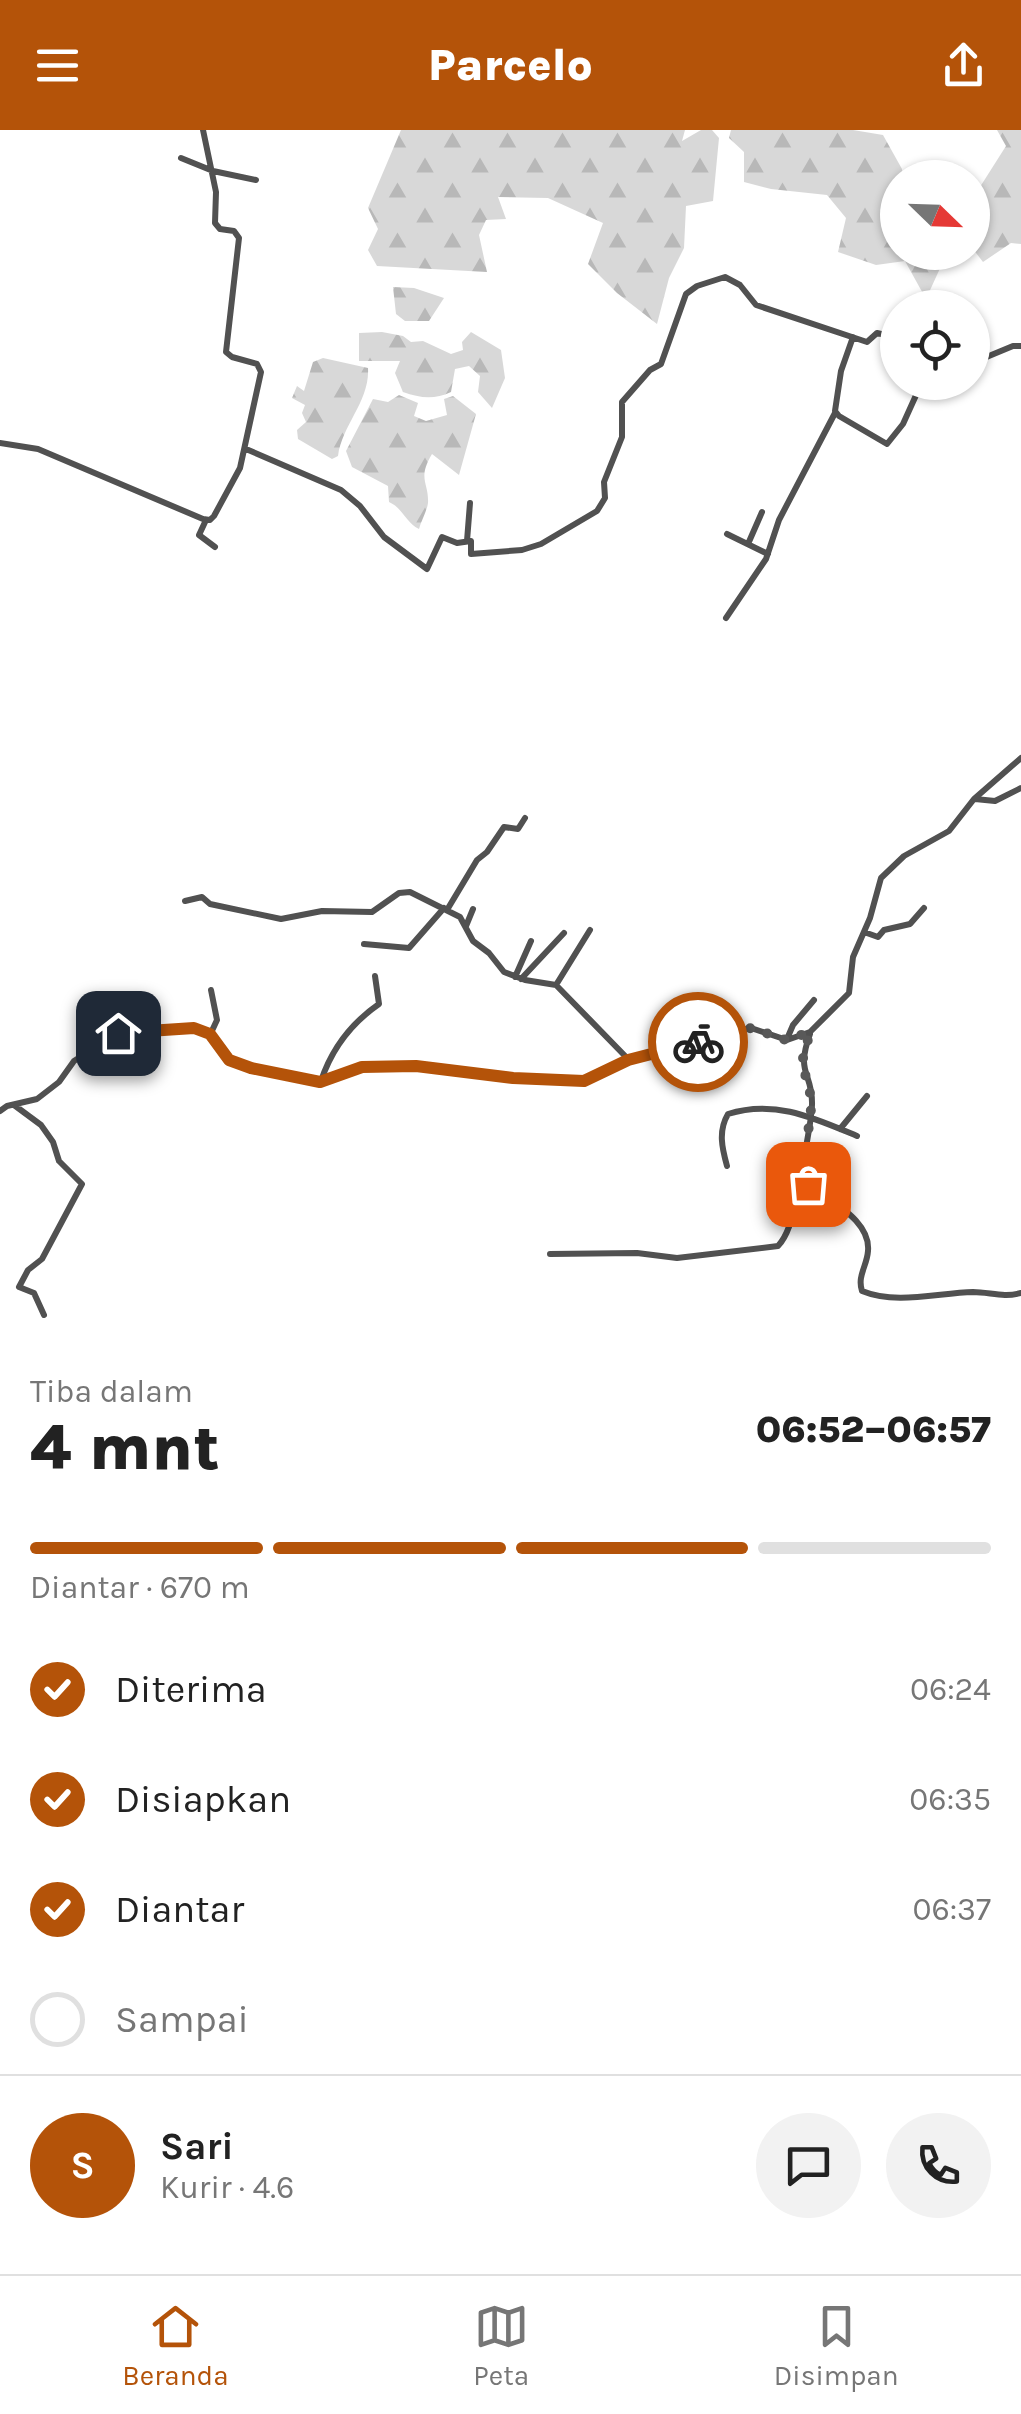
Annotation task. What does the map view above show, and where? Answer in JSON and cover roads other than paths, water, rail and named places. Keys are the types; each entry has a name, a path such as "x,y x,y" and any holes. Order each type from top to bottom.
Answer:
{"street":[{"path":"203,130 212,171 214,224 234,231 239,238 226,352 261,369 246,449 235,479 199,535 215,547"},
{"path":"181,158 212,171 256,180"},
{"path":"246,449 341,490 360,506 384,537 425,568 442,538 457,544 471,541 472,554 522,550 541,544 596,511 605,498 604,482 622,437 622,402 650,370 661,364 686,295 697,286 724,277 740,284 756,305 867,342 880,333"},
{"path":"726,618 768,554 779,520 836,413 841,371 852,337"},
{"path":"990,356 1021,346"},
{"path":"836,413 887,444 903,424 914,400"},
{"path":"0,443 38,449 206,520"},
{"path":"467,541 470,503"},
{"path":"748,544 762,512"},
{"path":"727,534 768,554"},
{"path":"0,1111 37,1099 60,1082 74,1062 118,1033 194,1028 210,1034 229,1060 320,1082 362,1067 416,1066 513,1078 584,1081 628,1060 751,1028 786,1040 810,1032 848,993 853,957 881,878 904,856 949,830 974,798 1021,758"},
{"path":"974,798 995,801 1021,788"},
{"path":"364,944 406,950 445,909 477,859 487,852 504,827 518,828 525,818"},
{"path":"185,901 202,896 212,904 281,919 322,910 373,912 404,891 459,916 474,940 504,972 556,985 628,1060"},
{"path":"864,932 878,937 884,930 907,926 924,908"},
{"path":"466,926 472,909"},
{"path":"556,985 590,930"},
{"path":"518,978 564,933"},
{"path":"518,978 532,941"},
{"path":"320,1082 345,1033 379,1004 375,976"},
{"path":"210,990 217,1020 210,1034"},
{"path":"786,1040 814,1000"},
{"path":"550,1254 637,1253 677,1258 778,1246 786,1238 794,1198 804,1174 811,1096 802,1062 810,1032"},
{"path":"840,1129 867,1096"},
{"path":"13,1104 38,1121 53,1142 59,1160 82,1184 42,1259 28,1270 19,1288 34,1293 44,1315"},
{"path":"727,1166 721,1140 728,1114 777,1108 810,1116 857,1136"},
{"path":"804,1174 808,1184 846,1212 865,1236 868,1252 859,1284 864,1292 889,1298 1021,1293"}]}
